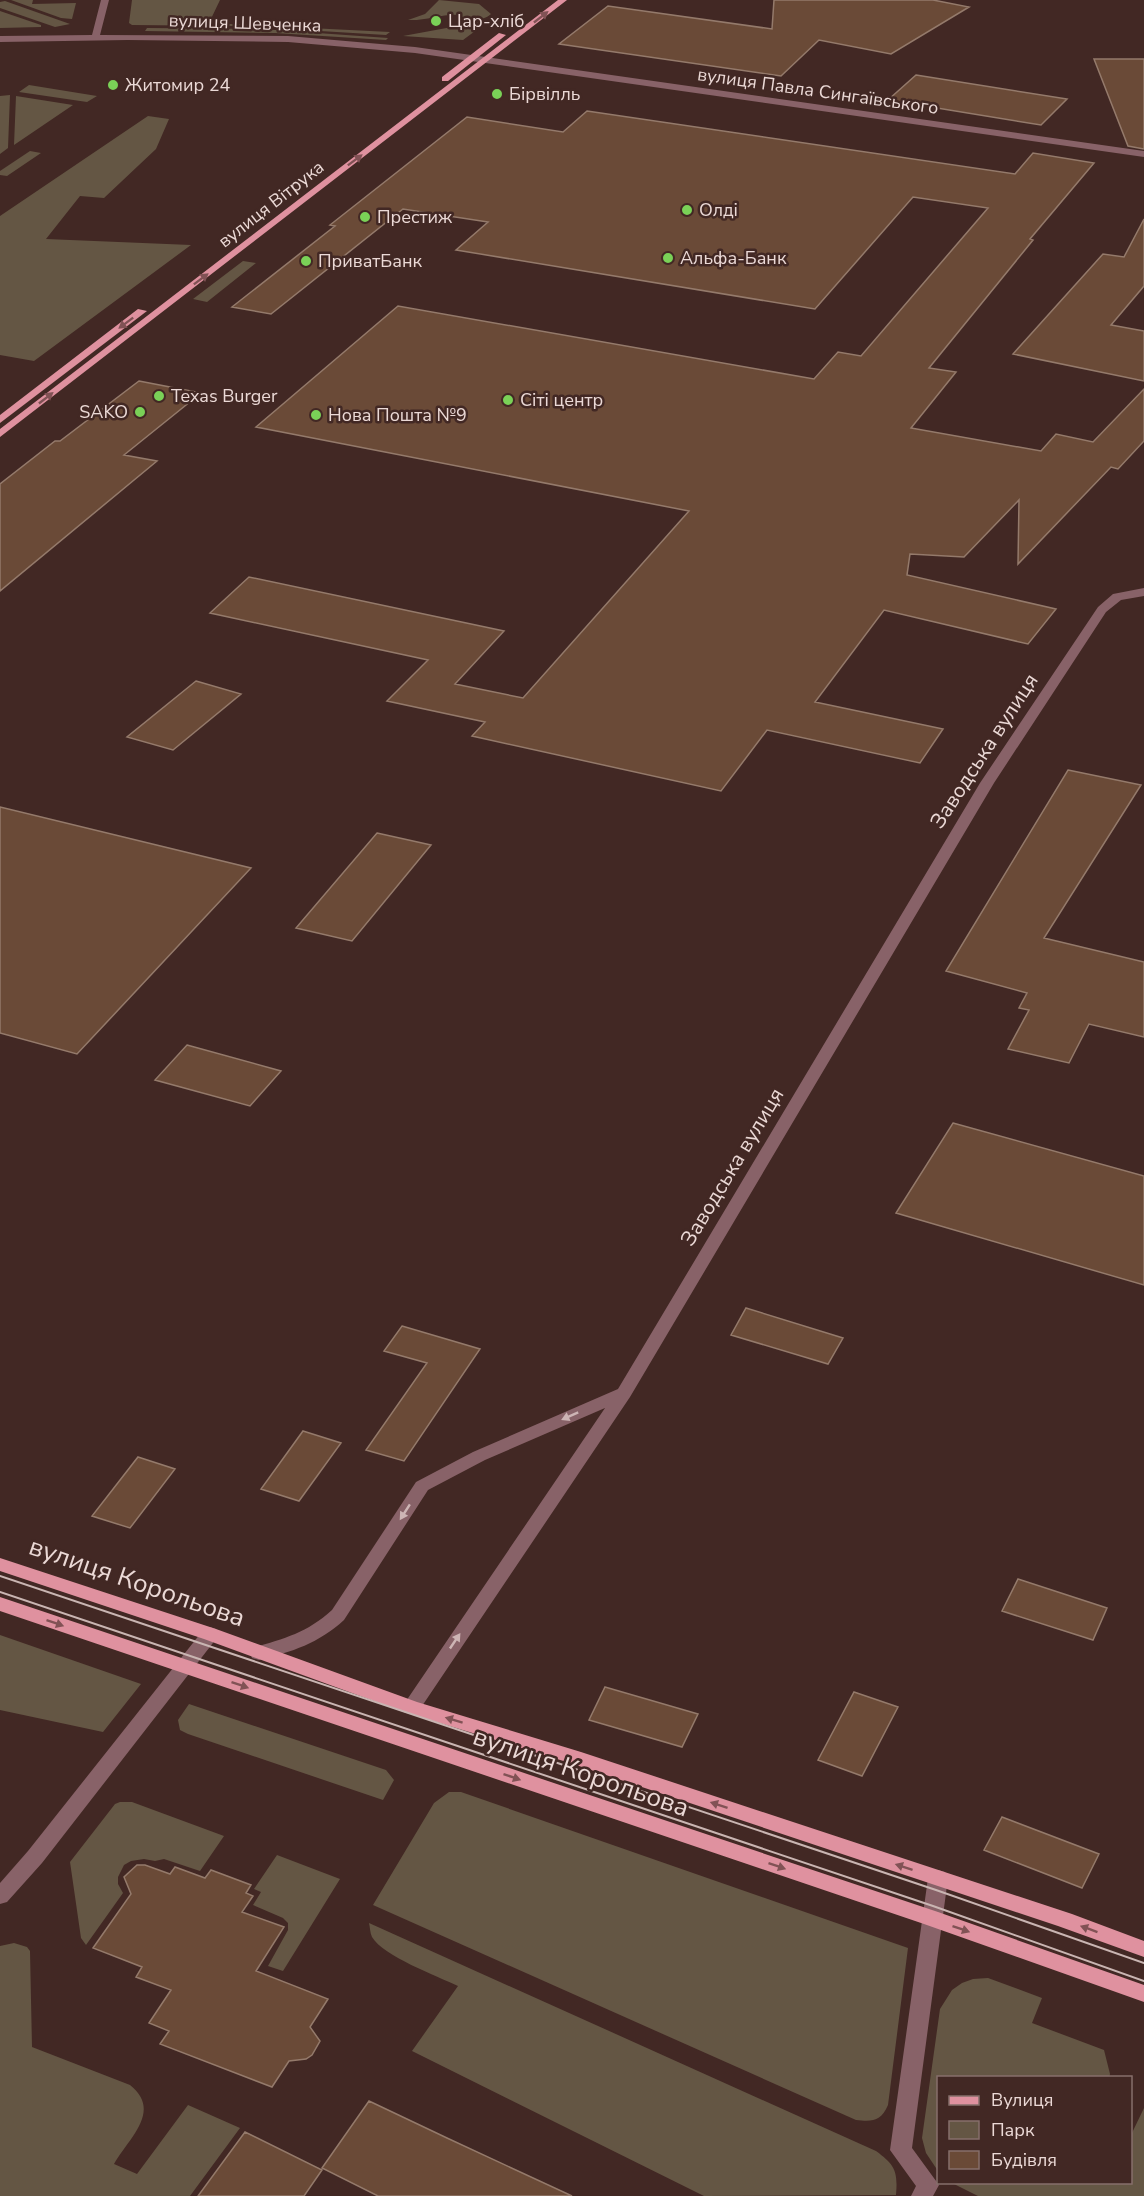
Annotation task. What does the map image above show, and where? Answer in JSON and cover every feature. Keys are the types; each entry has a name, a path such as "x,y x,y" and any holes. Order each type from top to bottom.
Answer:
{"main road":[{"name":"вулиця Вітрука","path":"0,420 547,0"},
{"name":"вулиця Вітрука","path":"0,434 563,0"},
{"name":"вулиця Корольова","path":"0,1564 210,1634 411,1707 574,1757 1144,1949"},
{"name":"вулиця Корольова","path":"0,1604 931,1918 1144,1994"}],"street":[{"path":"95,38 105,0"},
{"name":"вулиця Шевченка","path":"0,39 288,39 416,50 487,60"},
{"name":"вулиця Павла Сингаївського","path":"487,60 1144,154"},
{"name":"Заводська вулиця","path":"411,1707 624,1393 987,783 1102,610 1117,597 1144,592"},
{"path":"258,1653 300,1643 322,1631 339,1614 422,1486 478,1456 624,1393"},
{"path":"0,1896 35,1857 210,1634"},
{"path":"922,2196 928,2185 901,2150 938,1878"}],"green space":[{"path":"11,0 33,0 32,4 76,3 72,19 61,18"},
{"path":"132,0 220,0 209,23 390,32 386,35 239,26 132,25 129,23"},
{"path":"439,0 479,4 491,14 477,20 462,19 461,15 455,15 408,20 425,14"},
{"path":"5,1 70,24 55,27 0,8 0,2"},
{"path":"0,11 41,25 41,27 0,28"},
{"path":"490,20 463,40 403,36"},
{"path":"147,28 261,29 388,38 386,40 275,33 145,31"},
{"path":"29,85 97,96 87,102 19,92"},
{"path":"10,95 8,148 0,154 0,96"},
{"path":"16,96 73,105 14,145"},
{"path":"148,116 169,119 156,149 104,198 80,196 46,239 191,245 34,361 0,355 0,216"},
{"path":"30,151 41,153 7,176 0,175 0,171"},
{"path":"243,261 256,263 207,302 193,299"},
{"path":"0,1635 141,1684 103,1732 0,1710"},
{"path":"189,1704 386,1770 394,1780 383,1800 188,1734 180,1730 178,1720"},
{"path":"449,1792 461,1792 908,1948 888,2105 882,2114 872,2120 856,2120 373,1905 434,1803"},
{"path":"132,1802 224,1836 200,1871 164,1859 155,1861 144,1859 131,1861 124,1865 118,1877 118,1884 123,1893 86,1945 81,1938 70,1862 115,1804"},
{"path":"277,1855 340,1879 283,1971 268,1966 288,1930 288,1923 283,1918 253,1905 261,1892 254,1889"},
{"path":"369,1923 876,2151 894,2169 896,2195 704,2196 412,2051 458,1986 411,1965 387,1951 372,1937"},
{"path":"14,1943 27,1947 30,1951 32,2047 130,2085 139,2095 143,2105 140,2125 114,2164 137,2174 188,2105 240,2128 190,2196 0,2196 0,1946"},
{"path":"988,1978 1042,1998 1032,2023 1104,2050 1110,2074 1110,2076 937,2076 937,2170 926,2153 922,2138 940,2009 952,1990 973,1979"},
{"path":"1144,2108 1144,2196 978,2196 954,2184 1132,2184 1132,2133"}],"building":[{"path":"774,0 933,0 969,7 891,54 819,40 781,76 559,44 608,6 772,29"},
{"path":"1094,59 1144,59 1144,149 1128,146"},
{"path":"916,75 1067,99 1041,125 888,100"},
{"path":"587,111 1015,174 1033,153 1094,163 1030,239 1033,240 929,368 956,372 911,428 1041,451 1056,434 1093,442 1144,389 1144,441 1118,469 1111,467 1018,564 1019,500 964,557 910,554 907,575 1056,609 1028,644 884,610 815,702 943,729 920,763 767,730 721,791 472,736 485,722 387,701 428,660 210,613 249,577 504,631 455,684 523,698 689,511 256,427 398,306 814,379 838,352 861,356 988,208 913,197 815,309 456,250 488,222 403,209 271,314 232,307 335,226 330,225 467,117 563,132"},
{"path":"1144,219 1144,286 1111,325 1144,331 1144,381 1013,354 1103,254 1124,257"},
{"path":"139,381 201,393 124,455 157,461 0,591 0,484 55,441 60,441"},
{"path":"196,681 241,694 173,750 127,737"},
{"path":"1068,770 1141,785 1044,938 1144,962 1144,1037 1089,1024 1069,1063 1008,1049 1029,1010 1019,1008 1027,993 946,971"},
{"path":"0,807 251,868 77,1054 0,1033"},
{"path":"377,833 431,845 352,941 296,928"},
{"path":"187,1045 281,1071 250,1106 155,1080"},
{"path":"953,1123 1144,1176 1144,1285 896,1213"},
{"path":"746,1308 843,1338 828,1364 731,1335"},
{"path":"402,1326 480,1349 404,1461 366,1450 427,1363 384,1351"},
{"path":"303,1431 341,1443 299,1501 261,1489"},
{"path":"138,1457 175,1469 130,1528 92,1516"},
{"path":"1018,1579 1107,1608 1093,1640 1002,1611"},
{"path":"605,1687 698,1714 682,1747 589,1720"},
{"path":"854,1692 898,1707 862,1776 818,1760"},
{"path":"1002,1817 1099,1854 1082,1888 984,1850"},
{"path":"137,1865 145,1865 170,1874 175,1867 205,1878 211,1870 251,1885 246,1893 253,1896 242,1912 284,1927 256,1971 328,1999 310,2027 320,2041 312,2055 306,2059 289,2061 272,2087 160,2044 169,2031 149,2023 171,1990 136,1977 142,1967 93,1948 131,1894 124,1877"},
{"path":"369,2101 572,2196 378,2196 322,2168"},
{"path":"245,2132 322,2170 304,2196 198,2196"}],"tram line":[{"path":"0,1576 936,1890 1144,1963"},
{"path":"0,1592 933,1906 1144,1981"}],"place":[{"name":"Цар-хліб","path":"436,21"},
{"name":"Житомир 24","path":"113,85"},
{"name":"Бірвілль","path":"497,94"},
{"name":"Олді","path":"687,210"},
{"name":"Престиж","path":"365,217"},
{"name":"Альфа-Банк","path":"668,258"},
{"name":"ПриватБанк","path":"306,261"},
{"name":"Texas Burger","path":"159,396"},
{"name":"Сіті центр","path":"508,400"},
{"name":"SAKO","path":"140,412"},
{"name":"Нова Пошта №9","path":"316,415"}]}
